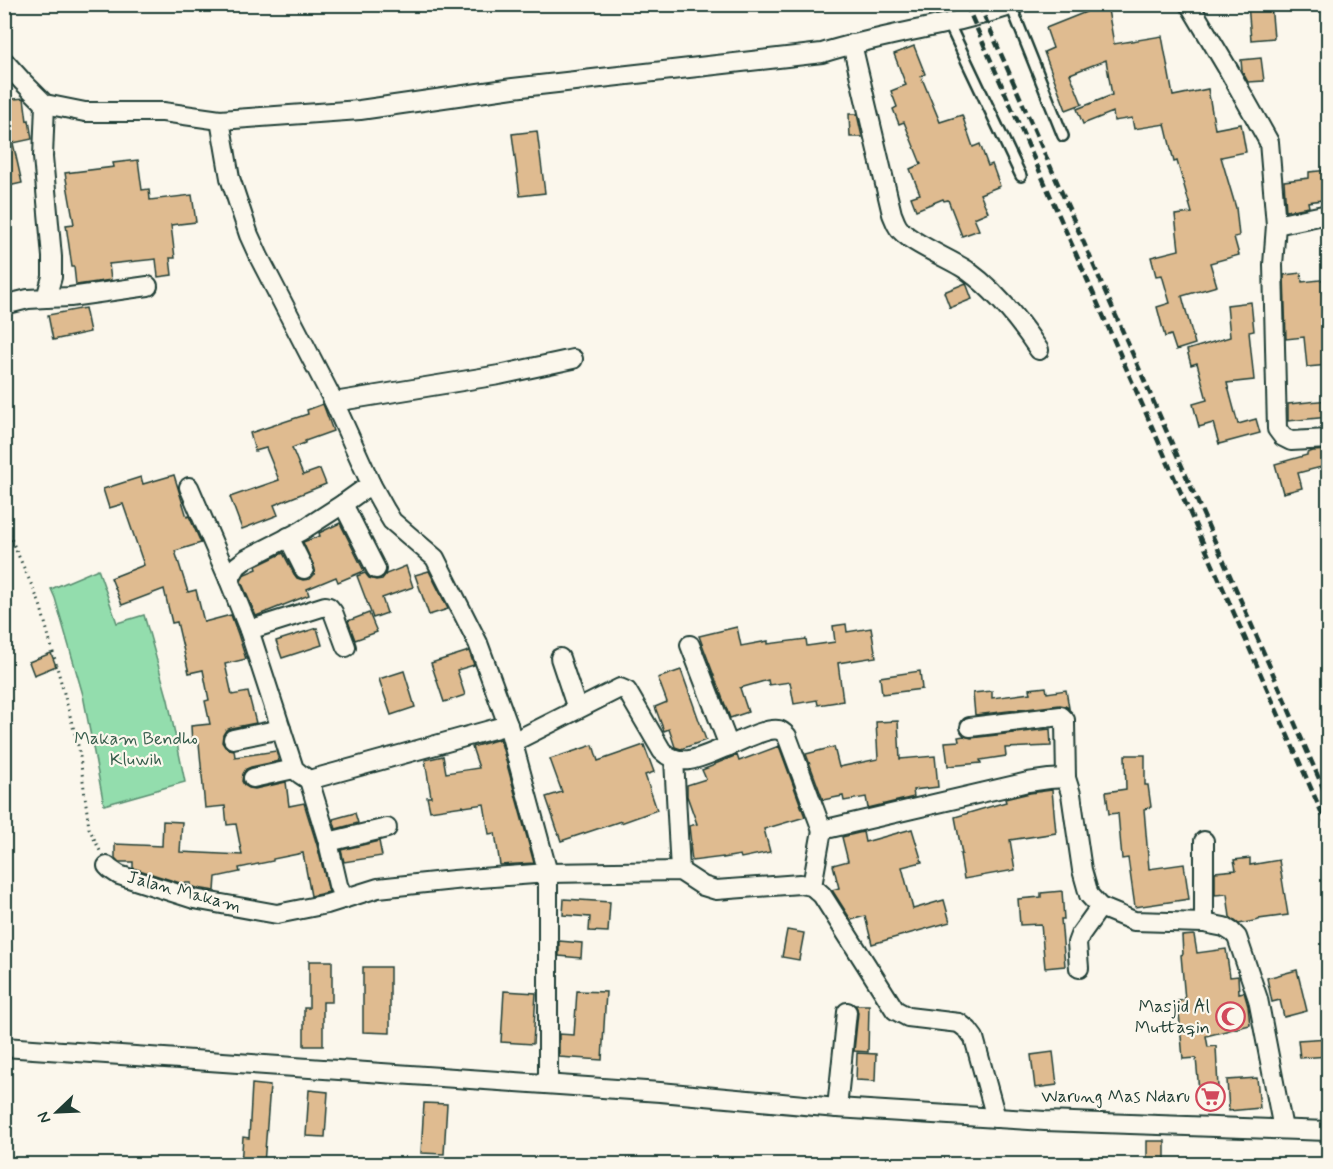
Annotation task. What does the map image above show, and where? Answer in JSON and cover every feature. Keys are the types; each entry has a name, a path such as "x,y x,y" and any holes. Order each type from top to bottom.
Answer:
{"street":[{"path":"1188,4 1228,69 1274,136 1276,225 1273,265 1277,429 1283,437 1291,441 1329,439"},
{"path":"4,61 45,104 85,112 163,112 220,120 360,110 525,87 822,53 1014,5"},
{"path":"852,44 892,214 898,228 910,238 967,271 997,296 1039,350"},
{"path":"45,104 43,157 52,257 52,277 46,298"},
{"path":"220,120 230,178 249,235 259,257 334,402 371,484 392,521 435,558 440,566 478,643 511,734 548,873 548,1084"},
{"path":"1276,225 1329,213"},
{"path":"4,304 28,299 70,297 148,286"},
{"path":"334,402 499,375 573,359"},
{"path":"229,580 237,566 246,559 343,504 371,484"},
{"path":"189,487 249,630 294,769 309,780 328,842 338,885 344,899"},
{"path":"343,504 376,569"},
{"path":"288,537 304,569"},
{"path":"249,630 327,606 333,612 346,647"},
{"path":"690,645 729,746"},
{"path":"560,658 577,709"},
{"path":"309,780 511,734 577,709 620,688 627,691 662,751 674,759 687,762 768,731 779,730 787,736 822,830 812,886"},
{"path":"970,727 1061,716 1065,720 1066,778 1071,794 1082,870 1089,896 1100,907 1134,921 1204,923 1224,927 1237,938 1258,999 1283,1128"},
{"path":"233,739 280,729"},
{"path":"674,759 680,871 703,886 716,890 800,884 812,886 822,895 895,1010 908,1017 959,1023 968,1030 974,1038 996,1118"},
{"path":"253,778 294,769"},
{"path":"822,830 1029,782 1066,778"},
{"path":"328,842 387,828"},
{"path":"1204,841 1204,923"},
{"name":"Jalan Makam","path":"107,866 119,875 194,899 277,914 344,899 378,888 548,873 680,871"},
{"path":"1079,968 1077,943 1100,907"},
{"path":"837,1108 847,1012"},
{"path":"4,1047 1057,1122 1329,1131"}],"lane":[{"path":"1014,5 1063,136"},
{"path":"948,22 1021,176"}],"path":[{"name":"Jalan Makam","path":"4,523 40,604 79,749 89,828 107,866"}],"green space":[{"name":"Makam Bendho Kluwih","path":"98,569 117,623 144,615 168,700 185,782 104,805 83,695 51,589"}],"building":[{"path":"1085,4 1107,4 1114,44 1162,36 1173,96 1208,89 1215,129 1241,124 1246,152 1221,157 1236,208 1239,236 1234,237 1239,255 1210,263 1217,286 1182,296 1195,344 1176,350 1171,335 1165,337 1157,307 1170,303 1162,275 1156,276 1151,257 1179,250 1175,215 1192,213 1177,161 1174,162 1165,124 1134,129 1132,118 1114,121 1113,112 1083,124 1077,109 1112,95 1106,60 1070,74 1082,104 1066,110 1044,52 1053,48 1046,28 1086,12"},
{"path":"1248,4 1271,4 1274,38 1251,40"},
{"path":"914,46 925,74 921,76 940,122 962,115 973,147 980,144 988,166 992,164 1000,186 980,194 988,212 974,218 979,230 962,236 948,200 943,199 916,210 911,197 920,194 910,169 921,164 904,122 899,124 893,109 897,107 891,91 906,85 894,54"},
{"path":"1261,58 1264,81 1248,82 1242,71 1241,60"},
{"path":"24,98 32,139 13,143 22,183 4,187 4,100"},
{"path":"849,114 857,114 862,137 850,137"},
{"path":"537,131 545,193 520,196 512,134"},
{"path":"138,160 142,190 149,189 150,200 192,195 196,222 171,225 175,258 170,258 172,275 158,277 156,259 109,264 111,280 76,285 66,225 74,224 65,173 114,167 113,163"},
{"path":"1329,170 1329,199 1308,202 1309,207 1286,211 1284,181 1309,178 1309,172"},
{"path":"1301,273 1302,282 1329,279 1329,302 1325,302 1329,365 1307,367 1304,337 1286,339 1284,275"},
{"path":"966,283 972,299 950,308 944,292"},
{"path":"1251,302 1254,331 1249,332 1254,380 1227,383 1238,424 1256,419 1260,433 1219,444 1213,423 1199,427 1193,404 1207,400 1197,363 1191,365 1187,350 1230,337 1227,305"},
{"path":"85,308 90,332 53,340 48,315"},
{"path":"1329,400 1329,417 1288,421 1288,404"},
{"path":"323,404 333,431 292,448 303,475 320,469 326,484 274,505 278,515 242,529 230,497 279,480 266,448 255,451 250,433 308,414 307,410"},
{"path":"1329,450 1329,465 1298,473 1302,488 1283,493 1275,464 1307,455 1313,451"},
{"path":"174,475 187,517 189,516 201,543 175,551 188,592 196,590 204,622 231,615 246,659 225,664 232,695 248,692 256,723 226,730 222,742 225,747 234,750 235,757 276,751 279,761 246,769 242,781 244,785 255,789 286,782 289,806 304,803 329,892 311,896 303,853 239,868 240,872 216,877 215,891 197,888 191,886 191,883 180,883 133,868 133,862 119,862 115,858 115,844 162,846 163,821 182,822 180,852 242,855 236,824 227,825 225,806 205,808 199,743 192,744 191,726 210,724 205,701 209,700 203,670 189,673 177,622 172,623 164,589 122,605 111,578 144,565 123,504 109,508 103,489 141,477 143,484"},
{"path":"340,523 364,571 338,582 336,577 307,589 309,595 256,616 241,581 245,574 283,553 297,578 310,579 315,569 303,542 320,536 319,533"},
{"path":"406,566 413,587 382,598 387,613 373,618 357,576 365,573 369,578 382,579 386,574"},
{"path":"429,571 448,609 429,615 415,575"},
{"path":"369,613 377,632 355,640 348,621"},
{"path":"846,624 847,632 871,628 876,657 838,663 843,701 818,705 817,700 794,704 790,682 769,685 768,680 740,688 748,712 730,718 699,636 737,627 741,646 768,641 768,644 806,639 807,646 835,642 833,626"},
{"path":"317,628 322,645 282,658 276,641"},
{"path":"469,651 474,665 457,670 465,695 444,702 431,663"},
{"path":"51,653 56,666 34,675 29,662"},
{"path":"681,670 706,740 681,749 675,747 669,729 664,731 655,707 667,702 658,678"},
{"path":"404,671 415,707 391,715 379,679"},
{"path":"920,671 922,689 882,694 880,677"},
{"path":"1046,687 1047,693 1066,690 1069,708 1060,705 975,715 973,693 992,691 992,698 1030,693 1029,689"},
{"path":"898,721 900,759 935,756 938,787 913,790 914,797 868,808 866,797 844,801 843,796 823,800 806,754 834,747 839,767 878,759 876,722"},
{"path":"1050,729 1051,746 1005,748 1006,756 980,760 981,763 948,766 945,742 959,741 958,737 971,738"},
{"path":"500,739 534,863 500,865 495,833 489,834 484,804 430,811 427,797 431,797 425,760 443,756 446,773 479,768 472,747"},
{"path":"593,745 598,761 644,745 654,772 645,775 657,810 561,841 546,797 562,792 550,759"},
{"path":"779,746 805,817 764,829 770,852 741,858 740,855 692,861 689,826 697,824 687,796 687,785 706,779 702,770 715,764 737,755 739,761"},
{"path":"1125,755 1145,755 1145,785 1148,785 1151,807 1144,809 1149,869 1184,864 1189,899 1135,907 1128,858 1122,859 1118,813 1109,814 1106,792 1126,789"},
{"path":"1052,790 1056,833 1010,840 1015,870 964,879 955,817 1006,802 1005,799"},
{"path":"355,813 358,823 336,829 333,819"},
{"path":"912,829 922,862 902,867 913,909 944,900 950,922 872,944 865,916 851,920 832,890 839,888 833,865 848,861 842,837 863,832 865,842"},
{"path":"379,841 382,856 344,862 341,850"},
{"path":"1250,858 1250,865 1279,860 1288,915 1239,924 1230,917 1227,894 1215,895 1215,872 1236,870 1234,860"},
{"path":"1062,891 1064,919 1061,919 1065,966 1045,968 1041,924 1020,925 1018,899 1041,897 1041,893"},
{"path":"564,899 610,902 608,932 589,931 590,917 563,915"},
{"path":"787,930 804,933 799,960 782,957"},
{"path":"1194,935 1197,953 1226,949 1230,977 1238,976 1239,993 1244,992 1250,1025 1206,1036 1208,1047 1216,1046 1218,1089 1199,1091 1196,1058 1183,1059 1178,1001 1185,1000 1181,955 1183,954 1182,936"},
{"path":"559,941 582,943 581,958 559,956"},
{"path":"309,961 332,961 332,1002 323,1002 323,1046 304,1046 304,1008 309,1008"},
{"path":"363,967 390,967 390,1033 363,1032"},
{"path":"1297,970 1307,1011 1284,1017 1280,1000 1272,1002 1267,978"},
{"path":"504,991 536,993 533,1044 501,1042"},
{"path":"577,991 606,992 602,1060 559,1057 559,1034 574,1035"},
{"path":"855,1005 869,1005 868,1052 854,1051 858,1013"},
{"path":"1329,1038 1329,1056 1300,1058 1298,1040"},
{"path":"1053,1052 1057,1085 1035,1088 1031,1055"},
{"path":"857,1053 876,1054 875,1081 856,1080"},
{"path":"1257,1078 1260,1108 1229,1111 1227,1080"},
{"path":"252,1084 270,1086 264,1164 241,1164 243,1137 249,1138"},
{"path":"309,1090 328,1092 325,1137 306,1136"},
{"path":"424,1103 447,1104 444,1154 421,1153"},
{"path":"1147,1141 1165,1141 1165,1164 1147,1164"}],"railway":[{"path":"966,4 1328,827"},
{"path":"979,4 1328,799"}],"place":[{"name":"Masjid Al Muttaqin","path":"1231,1017"},
{"name":"Warung Mas Ndaru","path":"1211,1097"}]}
